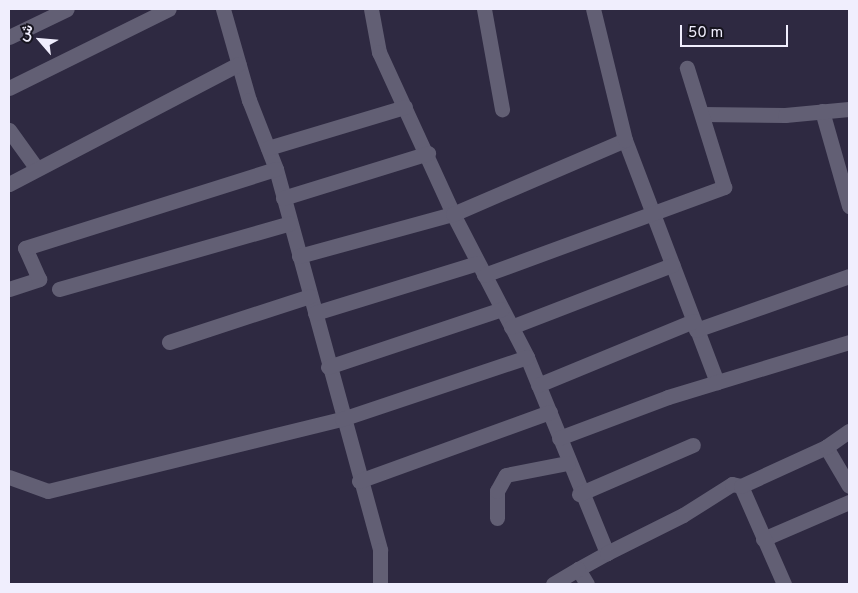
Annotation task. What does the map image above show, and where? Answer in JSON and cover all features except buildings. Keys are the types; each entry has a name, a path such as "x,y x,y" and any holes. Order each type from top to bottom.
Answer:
{"street":[{"path":"9,37 67,9"},
{"path":"9,88 169,9"},
{"path":"223,9 239,64 276,169 284,198 342,419 380,550 380,584"},
{"path":"372,9 380,52 428,153 453,214 526,357 550,412 579,494 607,553"},
{"path":"484,9 502,109"},
{"path":"593,9 625,140 694,326 717,382"},
{"path":"9,184 239,64"},
{"path":"315,313 481,269 653,213 724,187 687,68"},
{"path":"268,148 405,107"},
{"path":"702,114 849,109"},
{"path":"822,111 849,206"},
{"path":"9,130 37,168"},
{"path":"299,256 453,214 625,140"},
{"path":"284,198 428,153"},
{"path":"9,289 39,279 25,248 276,169"},
{"path":"59,289 290,224"},
{"path":"511,327 672,265"},
{"path":"538,385 694,326 849,276"},
{"path":"169,342 310,296"},
{"path":"328,367 502,309"},
{"path":"559,438 717,382 849,342"},
{"path":"9,476 48,491 342,419 526,357"},
{"path":"359,481 550,412"},
{"path":"553,584 607,553 683,515 732,484 741,486 826,447 849,431"},
{"path":"579,494 693,445"},
{"path":"826,447 849,486"},
{"path":"497,518 497,491 506,475 568,462"},
{"path":"741,486 784,584"},
{"path":"763,539 849,502"},
{"path":"578,569 587,584"}]}
